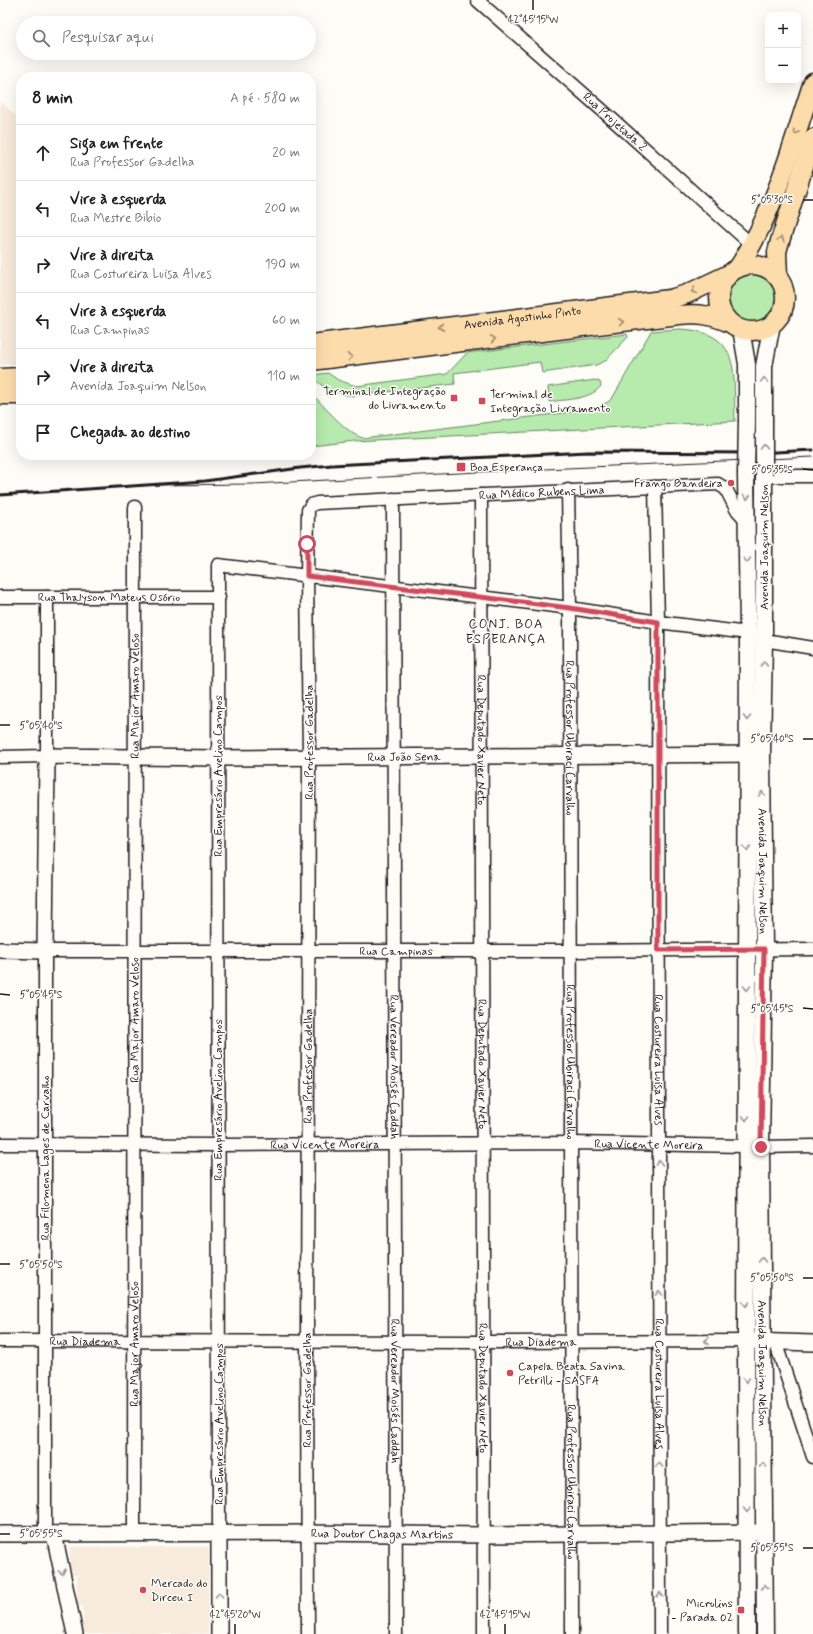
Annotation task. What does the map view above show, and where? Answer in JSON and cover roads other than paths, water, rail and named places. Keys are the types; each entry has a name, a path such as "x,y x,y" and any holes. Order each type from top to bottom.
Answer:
{"main road":[{"path":"733,271 748,265 759,266 770,270 778,277 783,286 785,297 784,307 772,324 762,329 751,331 736,326 723,315 719,305 719,294 722,283 752,245 767,216 813,82"},
{"path":"778,277 777,252 813,138"},
{"name":"Avenida Agostinho Pinto","path":"316,343 670,299 687,294 733,271"},
{"name":"Avenida Agostinho Pinto","path":"316,360 679,315 693,314 713,316 736,326"},
{"name":"Avenida Joaquim Nelson","path":"765,1634 764,1532 768,1341 754,1147 747,949 754,754 764,640 769,475 764,419 764,366 772,324"},
{"name":"Avenida Joaquim Nelson","path":"736,326 747,364 746,474 748,633 764,949 746,1341 747,1634"},
{"path":"0,378 16,377"},
{"path":"0,395 16,394"}],"street":[{"name":"Rua Projetada 2","path":"477,0 752,245"},
{"path":"769,475 813,476"},
{"name":"Rua Médico Rubens Lima","path":"317,503 718,484 726,489 736,509 747,521"},
{"name":"Rua Costureira Luisa Alves","path":"655,487 658,622 660,1634"},
{"name":"Rua Professor Ubiraci Carvalho","path":"568,490 570,608 572,1634"},
{"name":"Rua Deputado Xavier Neto","path":"481,495 484,1634"},
{"name":"Rua Vereador Moisés Caddah","path":"393,499 396,1634"},
{"name":"Rua Professor Gadelha","path":"308,1634 307,1341 309,1145 309,757 307,515 311,505 317,503"},
{"name":"Rua Major Amaro Veloso","path":"134,1534 135,507"},
{"name":"Rua Empresário Avelino Campos","path":"219,1634 218,565 307,576"},
{"path":"307,576 570,608 658,622 748,633"},
{"name":"Rua Thalyson Mateus Osório","path":"0,597 218,597"},
{"path":"0,950 45,951 47,597"},
{"path":"764,640 813,648"},
{"name":"Rua João Sena","path":"47,756 218,758 754,754"},
{"path":"0,757 47,756"},
{"name":"Rua Campinas","path":"45,951 571,951 813,949"},
{"name":"Rua Filomena Lages de Carvalho","path":"45,951 46,1144 44,1341 49,1534 75,1634"},
{"name":"Rua Vicente Moreira","path":"0,1144 309,1145 395,1143 571,1143 754,1147 813,1146"},
{"name":"Rua Diadema","path":"0,1341 746,1341"},
{"path":"746,1341 813,1343"},
{"path":"768,1341 813,1457"},
{"name":"Rua Doutor Chagas Martins","path":"0,1534 308,1533 484,1535 764,1532"}],"tram line":[{"path":"156,485 253,484 813,457"}],"railway":[{"path":"0,495 205,481 332,465 588,452 757,453 813,450"}],"place":[{"name":"Terminal de Integração do Livramento","path":"454,398"},
{"name":"Terminal de Integração Livramento","path":"482,401"},
{"name":"Boa Esperança","path":"461,467"},
{"name":"Frango Bandeira","path":"731,483"},
{"name":"Capela Beata Savina Petrilli - SASFA","path":"510,1373"},
{"name":"Mercado do Dirceu I","path":"143,1590"},
{"name":"Microlins - Parada 02","path":"741,1610"}],"district":[{"name":"CONJ. BOA ESPERANÇA","path":"506,630"}]}
